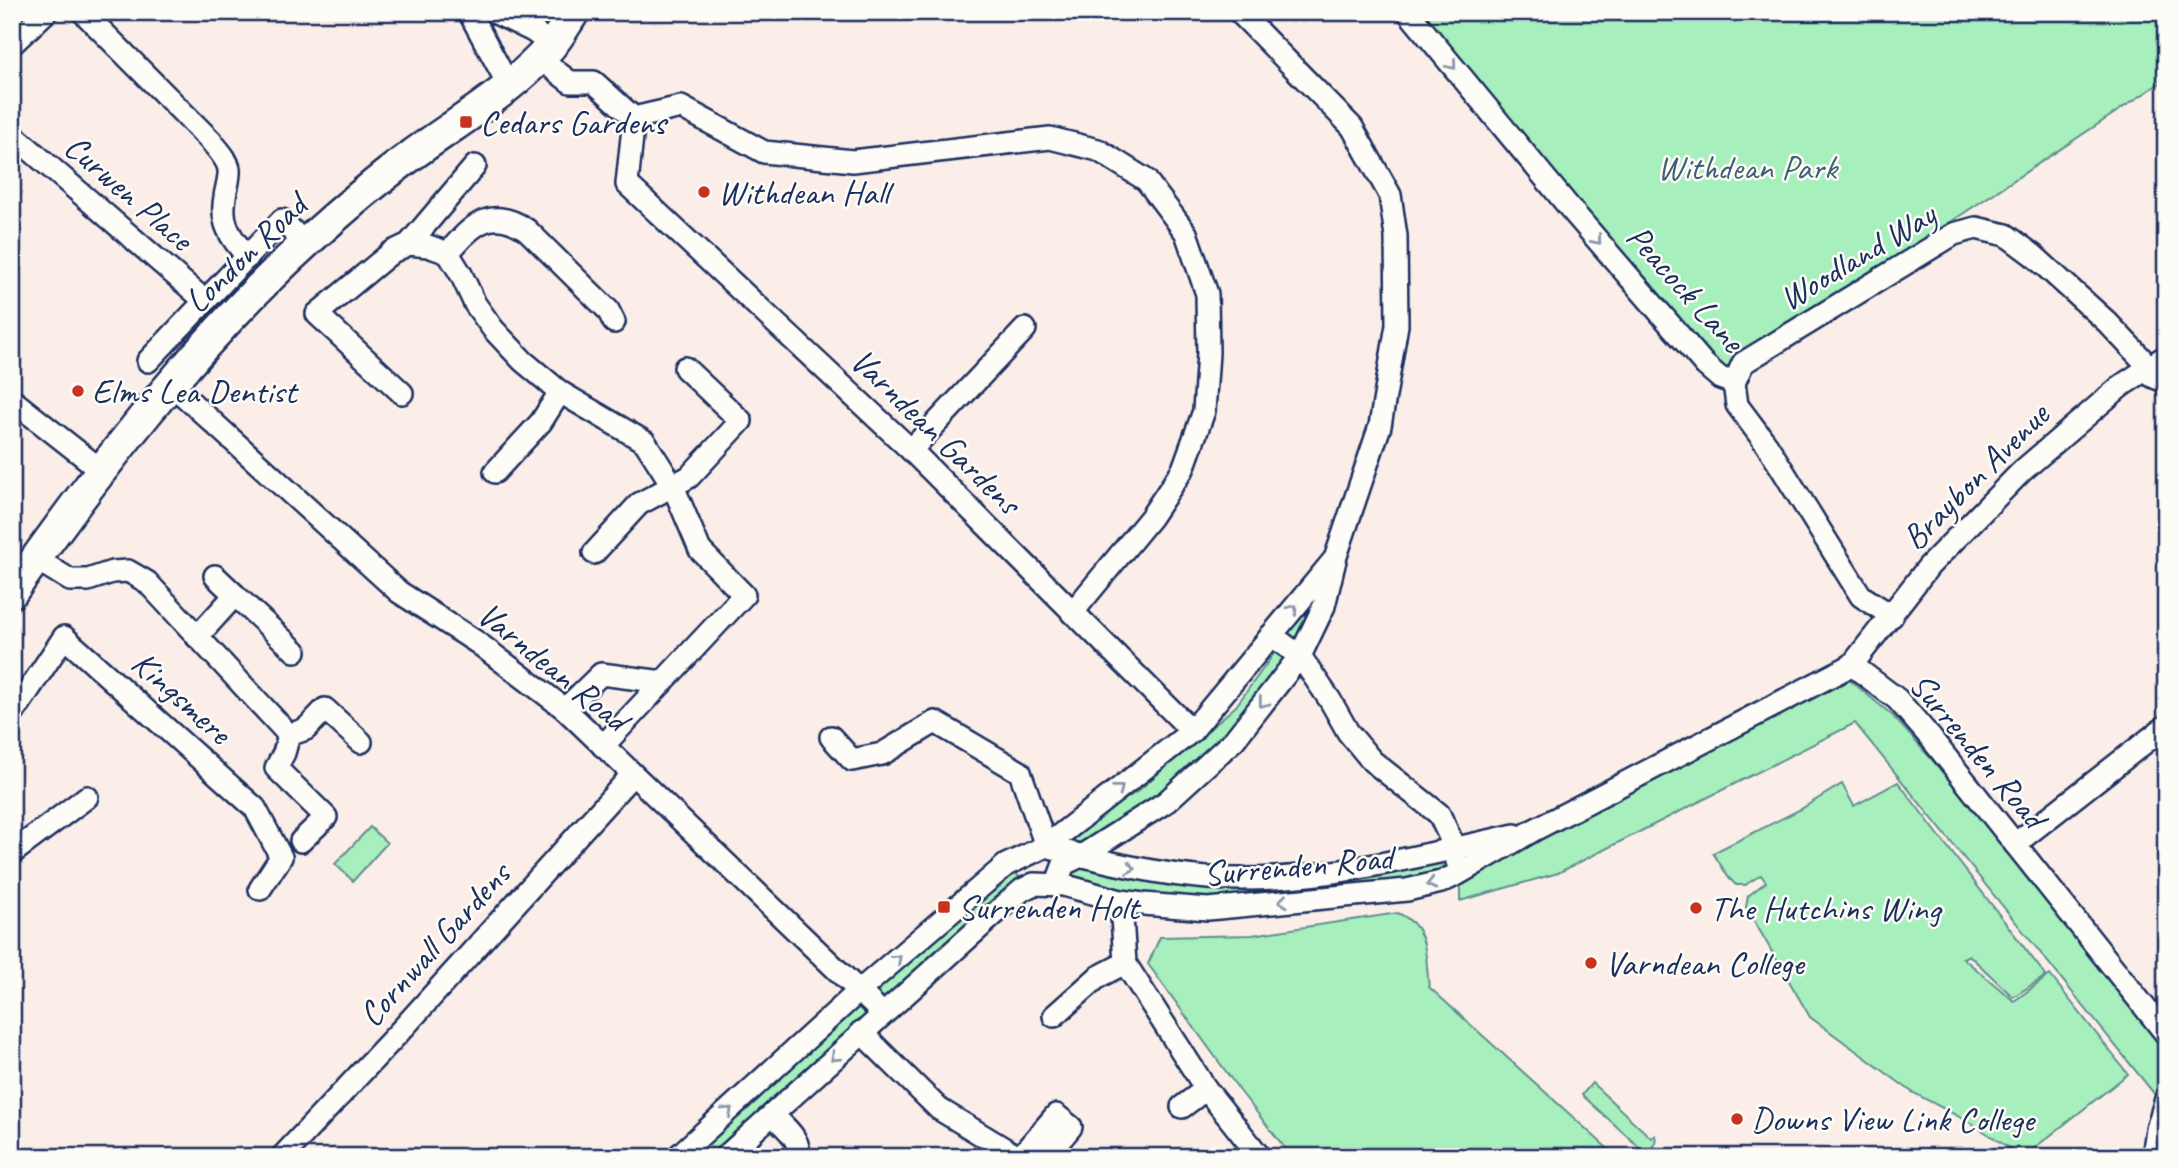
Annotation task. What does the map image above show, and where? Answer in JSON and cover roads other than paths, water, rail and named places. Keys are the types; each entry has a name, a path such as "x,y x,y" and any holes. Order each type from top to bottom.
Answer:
{"highway":[{"name":"London Road","path":"12,592 101,470 171,384 248,299 305,244 399,164 509,86 546,52 574,12"}],"street":[{"path":"12,44 46,12"},
{"path":"83,12 211,141 225,159 229,177 223,209 224,219 230,236 248,257"},
{"path":"469,12 509,86"},
{"path":"494,12 533,31 570,82 594,82 634,118 681,107 764,152 853,161 1049,138 1098,150 1146,180 1186,233 1207,294 1208,353 1204,411 1183,469 1151,517 1072,614"},
{"path":"1056,885 1064,864 1166,802 1234,740 1300,656 1324,606 1336,556 1380,426 1397,325 1396,236 1390,195 1352,127 1239,12"},
{"name":"Peacock Lane","path":"1408,12 1569,208 1705,365 1720,378 1734,383 1737,405 1768,445 1861,596 1892,616"},
{"name":"Varndean Gardens","path":"634,118 627,184 911,450 1072,614 1192,731"},
{"name":"Curwen Place","path":"12,134 204,300 149,361"},
{"path":"402,393 317,314 392,252 410,244 475,166"},
{"path":"448,253 466,232 478,223 493,218 516,222 608,310 614,322"},
{"path":"204,300 282,220 305,244"},
{"name":"Woodland Way","path":"1734,383 1743,363 1954,234 1976,228 2006,235 2033,255 2107,322 2142,359 2152,376 2166,382"},
{"path":"410,244 428,246 448,253 475,304 493,329 523,361 560,392 645,442 673,486 700,550 744,595 603,746"},
{"path":"911,450 1025,329"},
{"name":"Braybon Avenue","path":"1852,664 1929,566 2022,471 2088,412 2166,356"},
{"path":"594,553 639,504 689,477 741,421 685,368"},
{"name":"Varndean Road","path":"171,384 399,592 478,643 565,709 882,1013"},
{"path":"495,472 541,422 560,392"},
{"path":"12,400 101,470"},
{"path":"677,1157 859,991 1006,865 1036,850 1192,731 1336,556"},
{"path":"36,559 70,580 88,580 112,572 128,571 146,582 289,735"},
{"path":"215,576 295,650"},
{"path":"197,637 235,595"},
{"path":"1271,635 1300,656 1348,732 1372,761 1439,814 1455,848 1458,874"},
{"name":"Kingsmere","path":"12,715 64,637 255,808 281,857 260,889"},
{"name":"Surrenden Road","path":"1034,884 1056,885 1121,901 1208,909 1407,890 1441,882 1534,830 1852,664 1897,699 2166,1034"},
{"path":"565,709 601,674 663,682"},
{"path":"289,735 306,729 325,709 361,742"},
{"path":"725,1157 882,1013 1022,890 1034,884 1036,850 1020,772 936,722 882,754 852,760 831,737"},
{"path":"2015,844 2166,726"},
{"path":"289,735 276,768 326,817 301,841"},
{"name":"Cornwall Gardens","path":"282,1157 404,1027 632,775"},
{"path":"12,853 88,797"},
{"name":"Surrenden Road","path":"1036,850 1081,856 1126,868 1209,878 1290,877 1384,864 1534,830"},
{"path":"1121,901 1125,964 1206,1089 1260,1157"},
{"path":"1054,1016 1098,977 1125,964"},
{"path":"862,1032 939,1109 1019,1157 1056,1115 1071,1127 1046,1157"},
{"path":"1182,1107 1206,1089"},
{"path":"2153,1157 2157,1129 2166,1099"},
{"path":"773,1115 795,1138 800,1152 798,1157"}],"place":[{"name":"Cedars Gardens","path":"466,122"},
{"name":"Withdean Hall","path":"704,192"},
{"name":"Elms Lea Dentist","path":"78,391"},
{"name":"Surrenden Holt","path":"944,907"},
{"name":"The Hutchins Wing","path":"1696,908"},
{"name":"Varndean College","path":"1591,963"},
{"name":"Downs View Link College","path":"1737,1119"}],"park label":[{"name":"Withdean Park","path":"1747,167"}]}
